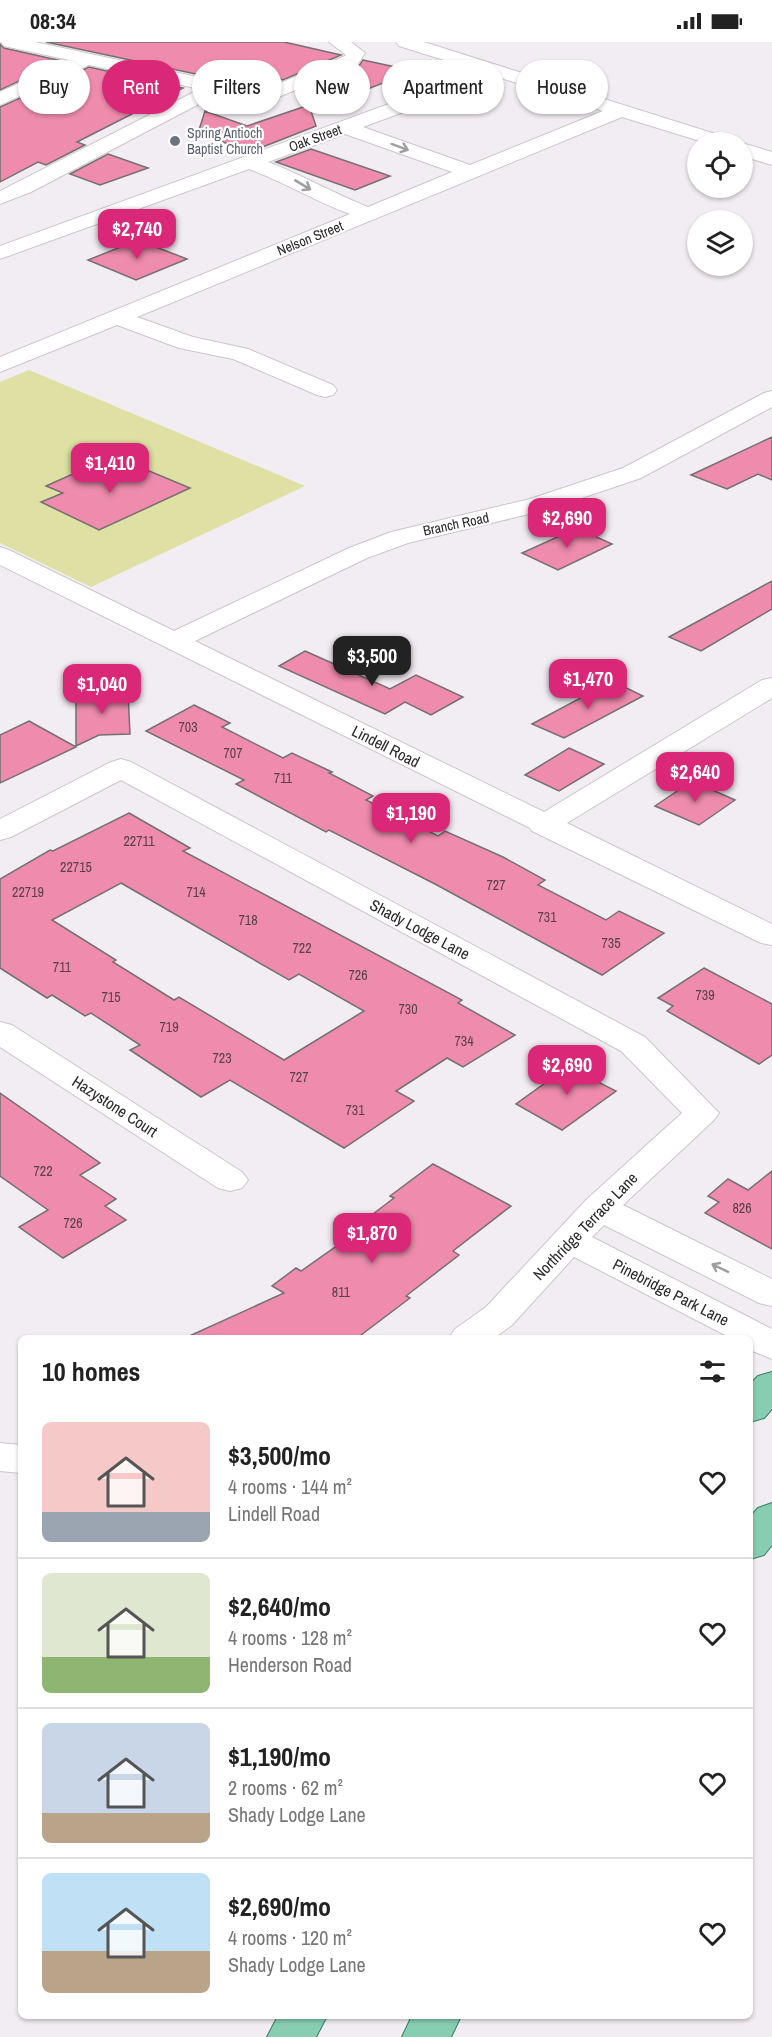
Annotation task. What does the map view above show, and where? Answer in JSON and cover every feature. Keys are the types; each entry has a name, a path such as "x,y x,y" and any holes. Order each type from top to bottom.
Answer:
{"main road":[{"path":"753,1405 772,1386"},
{"path":"753,1540 772,1518"},
{"path":"291,2037 301,2019"},
{"path":"426,2037 435,2019"}],"street":[{"path":"10,42 192,83"},
{"path":"282,90 352,60 356,53 338,42"},
{"path":"405,42 459,60"},
{"path":"0,99 86,59"},
{"path":"504,75 688,132"},
{"path":"0,198 24,188 192,100"},
{"name":"Nelson Street","path":"0,365 619,111"},
{"name":"Oak Street","path":"0,253 382,113"},
{"path":"345,127 470,172"},
{"path":"753,153 772,159"},
{"path":"250,162 291,178 327,198 368,214"},
{"path":"117,317 188,343 240,354 325,390"},
{"name":"Branch Road","path":"174,640 358,553 400,537 537,505 632,473 772,398"},
{"name":"Lindell Road","path":"0,555 543,825 772,936"},
{"path":"543,825 772,686"},
{"name":"Shady Lodge Lane","path":"0,831 121,768 633,1044 702,1113"},
{"name":"Hazystone Court","path":"0,1032 230,1180"},
{"name":"Northridge Terrace Lane","path":"472,1335 499,1316 599,1208 702,1113"},
{"path":"599,1208 772,1294"},
{"name":"Pinebridge Park Lane","path":"569,1240 740,1326 772,1346"},
{"path":"0,1457 18,1459"}],"green space":[{"path":"29,370 305,486 91,587 0,543 0,382"}],"building":[{"path":"46,42 284,42 341,55 329,60 294,60 294,75 283,80 282,60 192,60 192,73 180,71 180,60 130,60"},
{"path":"0,44 4,48 58,60 18,60 18,82 0,90"},
{"path":"370,62 382,64 382,83 370,88"},
{"path":"90,67 102,70 102,114 132,114 77,142 85,145 46,165 38,162 0,182 0,107 18,99 18,114 90,114"},
{"path":"294,110 294,114 312,114 316,126 250,152 198,133 204,114 213,114 247,126"},
{"path":"311,149 390,176 355,190 276,162"},
{"path":"108,154 148,168 100,185 70,174"},
{"path":"138,240 187,259 136,280 88,260"},
{"path":"772,437 772,480 758,474 727,489 691,475"},
{"path":"130,463 190,488 99,530 41,502 63,493 46,486 95,464 111,471"},
{"path":"577,528 612,544 558,570 522,553"},
{"path":"772,581 772,609 701,651 669,637"},
{"path":"305,651 390,689 416,675 463,697 431,715 405,702 385,714 279,666"},
{"path":"612,681 643,696 564,738 532,724"},
{"path":"128,692 130,734 99,735 76,746 76,694"},
{"path":"194,705 230,723 222,727 283,758 292,753 332,772 329,773 373,796 366,800 438,836 445,831 503,857 545,880 538,885 606,920 619,911 664,933 602,975 435,884 329,830 326,832 236,784 244,780 146,731"},
{"path":"29,721 76,747 0,783 0,735"},
{"path":"569,748 604,764 559,791 525,775"},
{"path":"692,781 735,800 699,825 655,806"},
{"path":"129,813 190,848 183,851 462,1000 458,1003 515,1035 463,1067 447,1058 396,1091 414,1101 344,1148 230,1080 201,1097 130,1050 140,1045 91,1013 85,1016 52,995 47,998 0,968 0,879 50,850 53,851","holes":["121,883 289,980 299,974 364,1011 284,1060 179,997 174,1000 52,920"]},
{"path":"704,968 772,1004 772,1055 759,1064 667,1011 673,1006 658,998"},
{"path":"576,1061 603,1076 596,1081 616,1091 562,1130 516,1104"},
{"path":"0,1093 100,1163 80,1175 116,1199 105,1206 126,1220 63,1258 19,1227 48,1210 0,1176"},
{"path":"433,1164 511,1206 453,1251 459,1255 406,1296 410,1298 361,1335 192,1335 284,1293 272,1286 296,1268 301,1271 352,1235 348,1233 394,1198 390,1196"},
{"path":"772,1171 772,1249 705,1213 719,1202 708,1196 728,1179 748,1190"}],"place":[{"name":"Spring Antioch Baptist Church","path":"175,141"}]}
